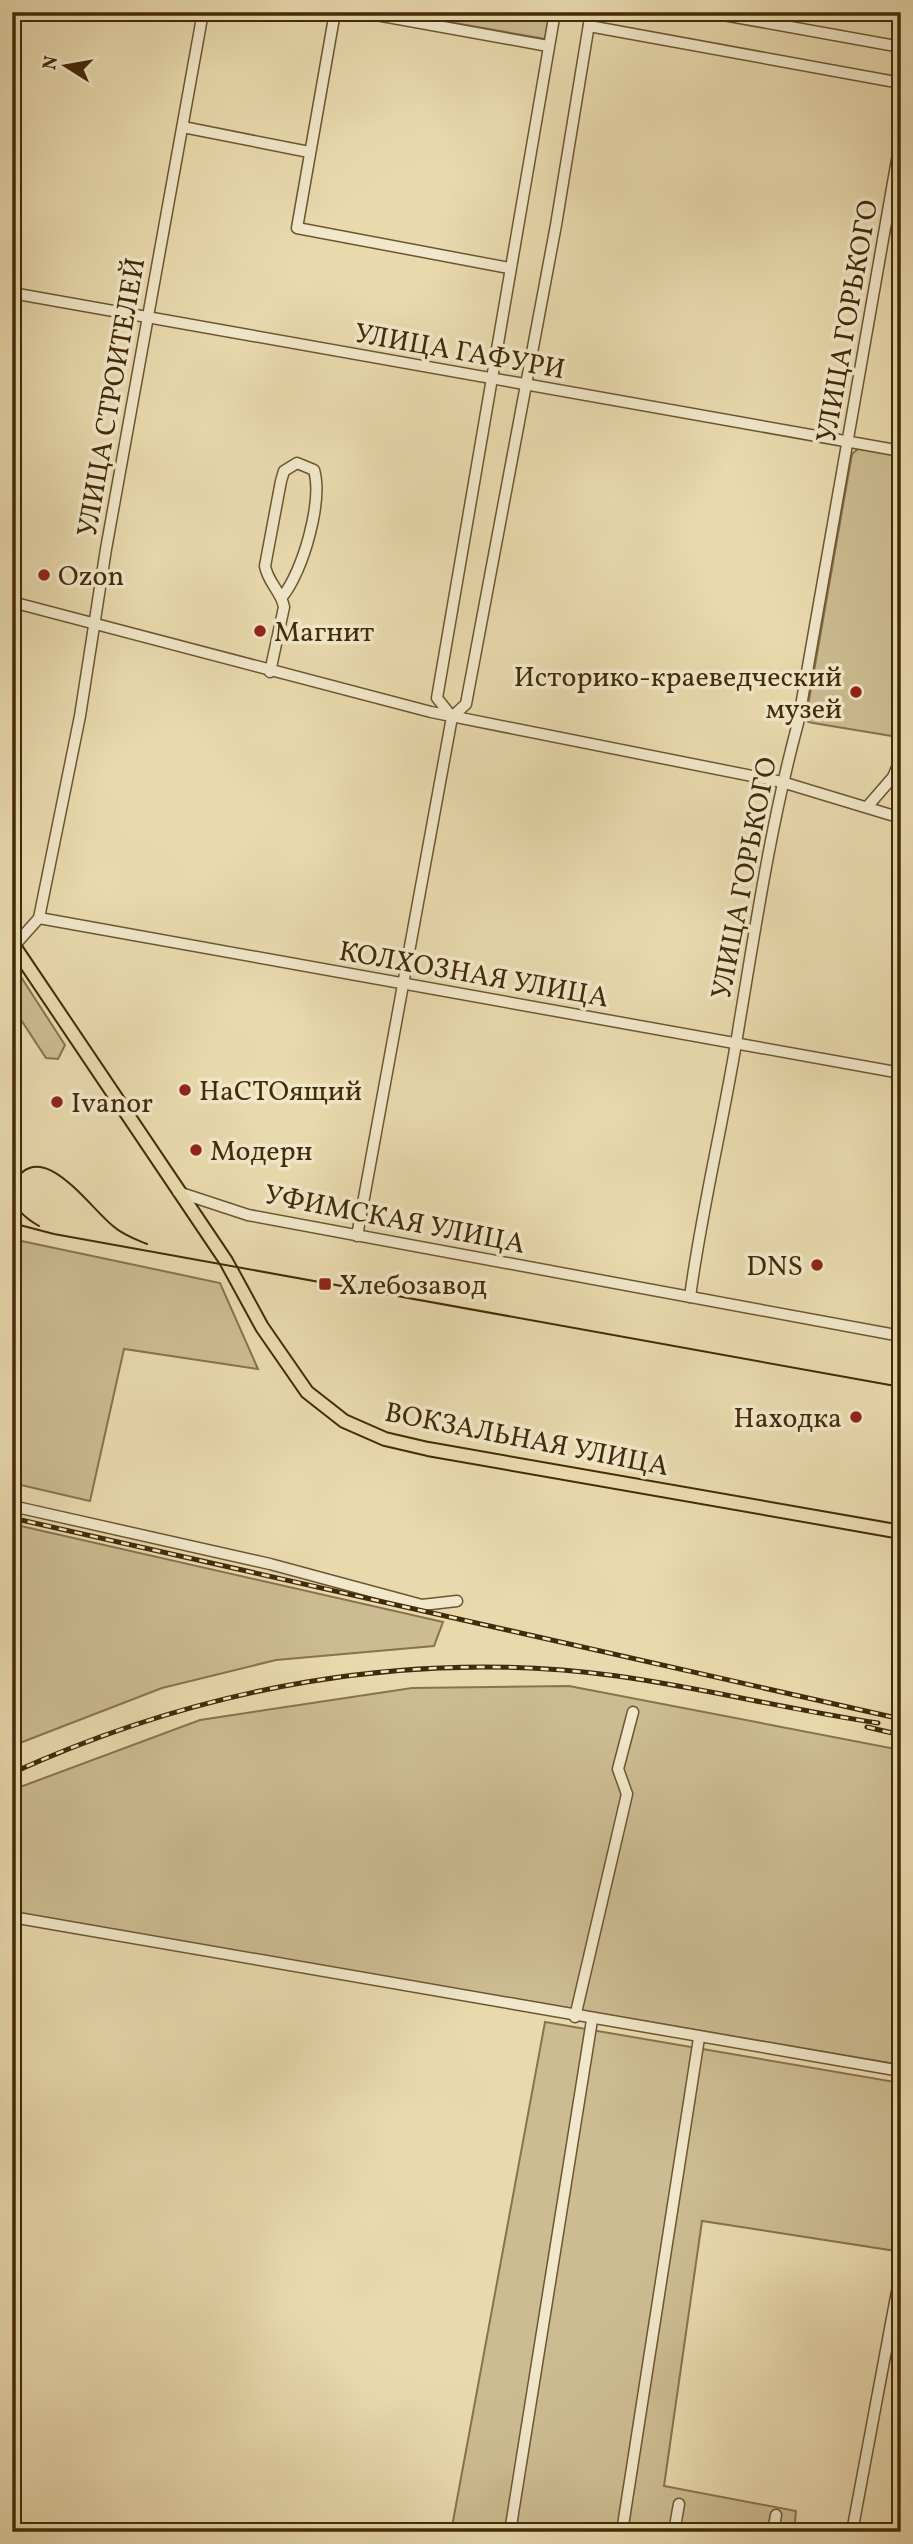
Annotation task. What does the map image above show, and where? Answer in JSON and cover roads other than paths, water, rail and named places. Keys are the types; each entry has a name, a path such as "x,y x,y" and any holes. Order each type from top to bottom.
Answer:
{"main road":[{"path":"13,944 178,1192"},
{"name":"ВОКЗАЛЬНАЯ УЛИЦА","path":"178,1192 226,1261 262,1327 307,1392 344,1421 385,1438 428,1449 901,1532"}],"street":[{"name":"УЛИЦА СТРОИТЕЛЕЙ","path":"39,918 95,624 203,12"},
{"path":"335,12 297,228 509,268"},
{"path":"360,12 548,46"},
{"path":"452,717 437,698 555,12"},
{"path":"357,1236 452,717 466,704 556,225 591,12"},
{"path":"707,12 901,47"},
{"path":"589,26 901,83"},
{"path":"183,127 309,152"},
{"name":"УЛИЦА ГОРЬКОГО","path":"690,1297 736,1043 750,946 782,782 797,723 901,136"},
{"name":"УЛИЦА ГАФУРИ","path":"12,293 901,451"},
{"path":"270,672 284,607 282,597 267,579 265,566 284,471 297,463 314,470 315,493 302,561 291,587 282,597"},
{"path":"12,602 270,672 452,717 782,782 901,818"},
{"path":"867,807 893,777 901,758"},
{"path":"13,944 39,918"},
{"name":"КОЛХОЗНАЯ УЛИЦА","path":"39,918 901,1073"},
{"name":"УФИМСКАЯ УЛИЦА","path":"178,1192 248,1215 901,1336"},
{"path":"12,1506 270,1564 422,1605 457,1601"},
{"path":"575,2017 627,1794 618,1769 633,1712"},
{"path":"12,1917 592,2020 901,2071"},
{"path":"510,2532 592,2020"},
{"path":"622,2532 699,2038"},
{"path":"852,2532 901,2270"},
{"path":"674,2532 679,2504"},
{"path":"773,2532 776,2515"}],"tram line":[{"path":"12,1186 23,1171 36,1167 49,1170 77,1190 117,1229 147,1244"},
{"path":"12,1192 21,1212 39,1226"},
{"path":"12,1223 54,1234 901,1387"}],"railway":[{"path":"12,1518 901,1719"},
{"path":"12,1773 84,1743 157,1718 232,1697 308,1682 385,1672 462,1667 540,1669 617,1676 878,1723"},
{"path":"867,1727 901,1735"}],"place":[{"name":"Ozon","path":"44,575"},
{"name":"Магнит","path":"260,631"},
{"name":"Историко-краеведческий музей","path":"856,692"},
{"name":"НаСТОящий","path":"185,1090"},
{"name":"Ivanor","path":"57,1102"},
{"name":"Модерн","path":"196,1150"},
{"name":"DNS","path":"817,1265"},
{"name":"Хлебозавод","path":"325,1284"},
{"name":"Находка","path":"856,1417"}]}
